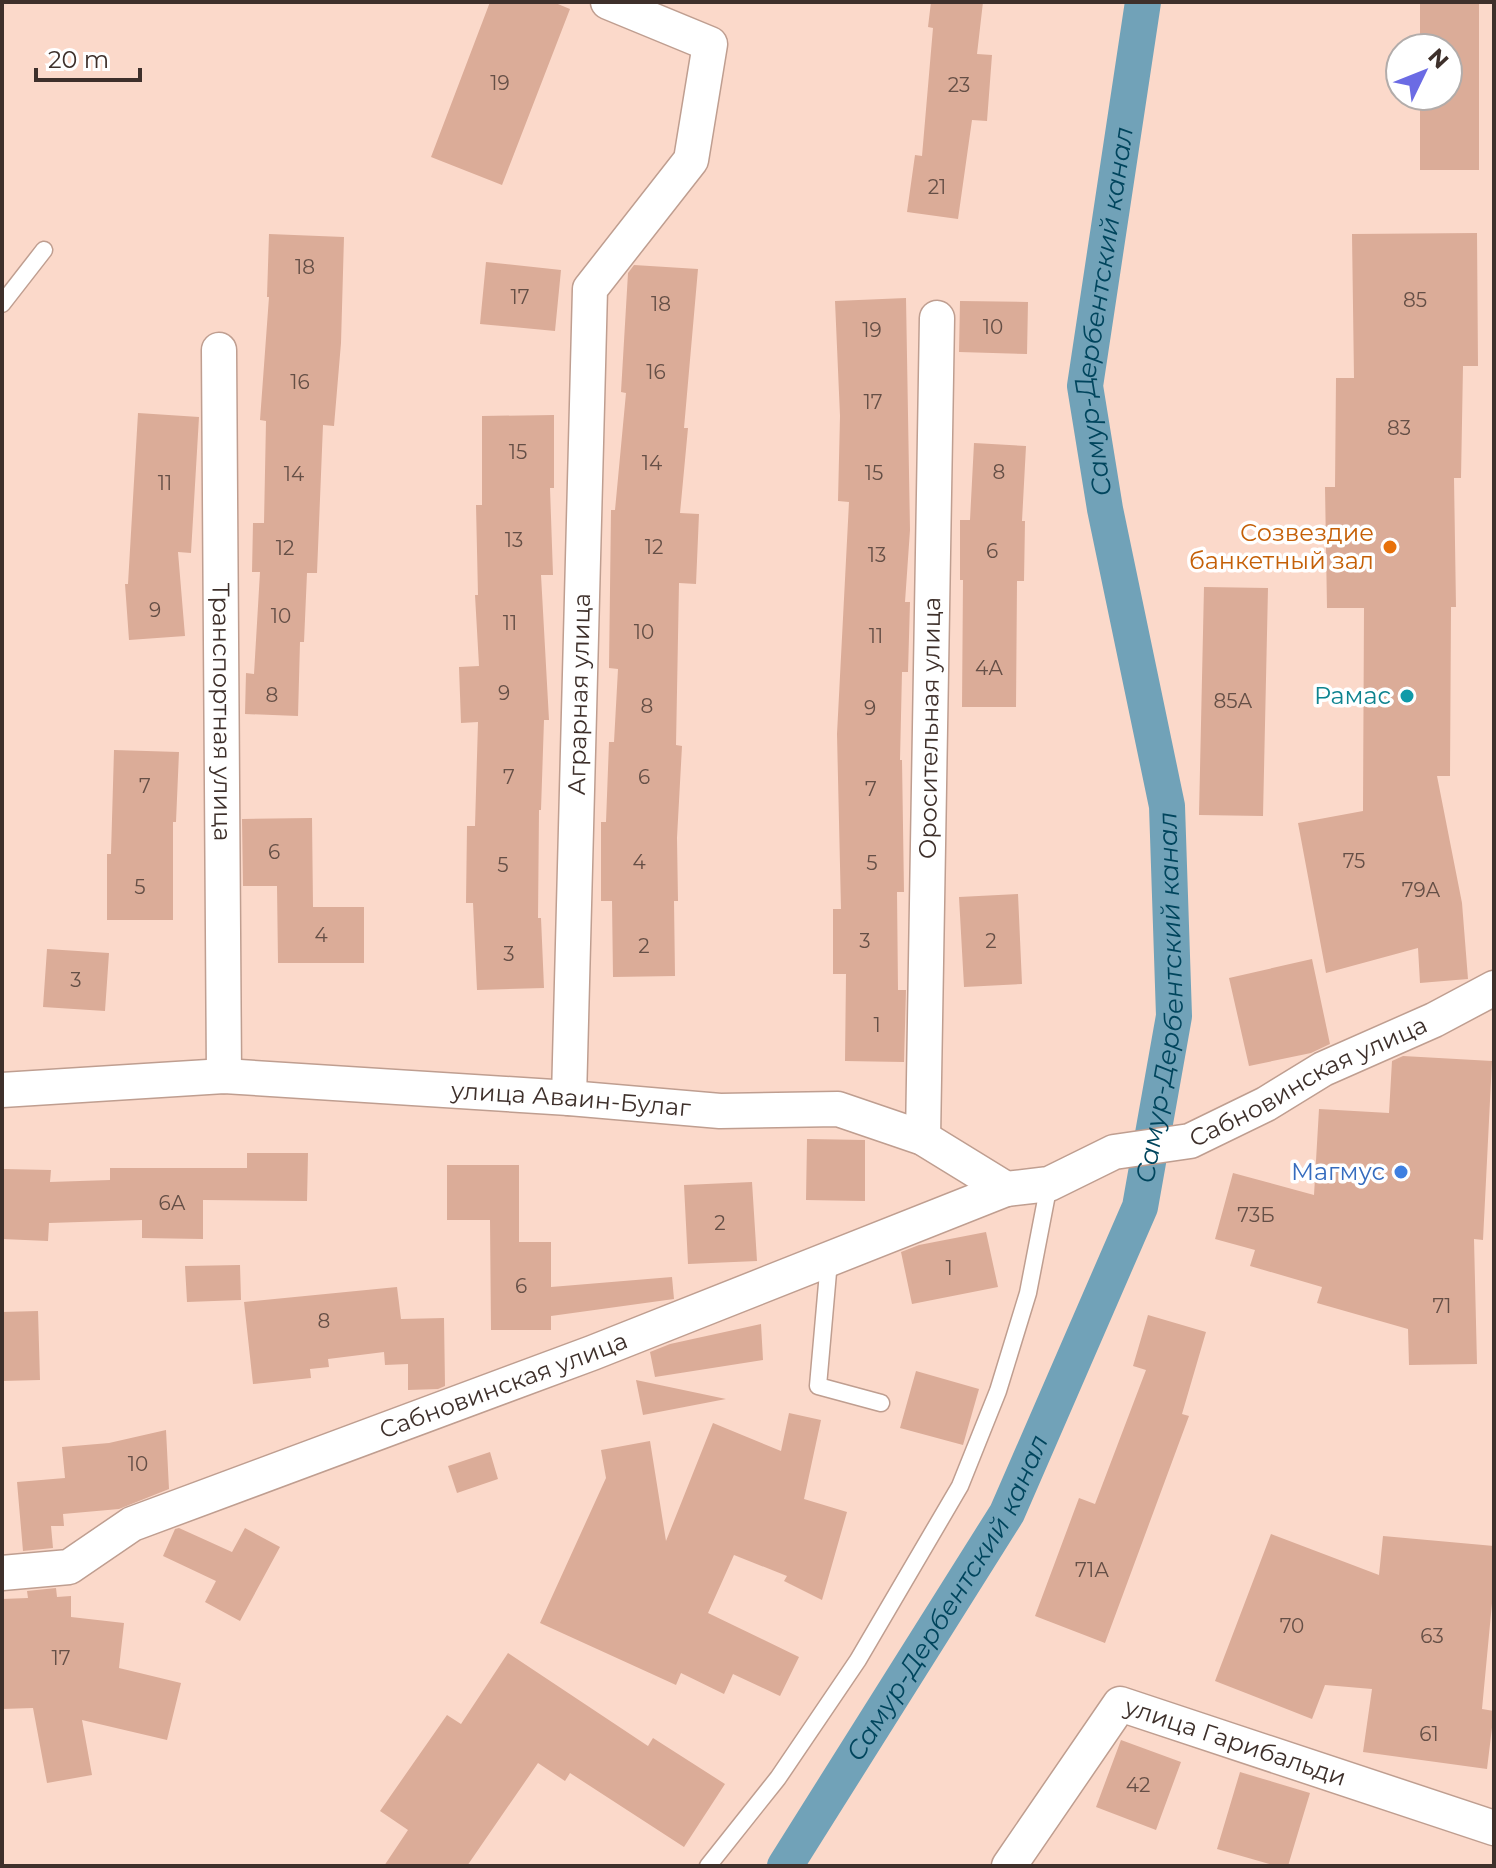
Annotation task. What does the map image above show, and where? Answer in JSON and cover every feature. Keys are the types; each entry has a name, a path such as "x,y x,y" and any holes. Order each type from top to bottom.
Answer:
{"street":[{"name":"Аграрная улица","path":"569,1098 590,289 691,160 710,44 608,2"},
{"name":"Оросительная улица","path":"923,1138 937,318"},
{"name":"Транспортная улица","path":"219,350 224,1076"},
{"name":"Сабновинская улица","path":"1049,1184 1114,1152 1190,1141 1266,1104 1323,1069 1434,1020 1494,988"},
{"name":"улица Аваин-Булаг","path":"2,1090 224,1076 720,1111 838,1109 923,1138 1006,1189"},
{"path":"1006,1189 1049,1184"},
{"name":"Сабновинская улица","path":"2,1573 69,1567 132,1524 577,1359 1006,1189"},
{"name":"улица Гарибальди","path":"1009,1866 1120,1704 1494,1828"}],"lane":[{"path":"2,304 44,250"},
{"path":"708,1866 778,1778 858,1660 960,1486 998,1391 1028,1293 1049,1184"},
{"path":"829,1261 818,1386 881,1403"}],"building":[{"path":"490,2 553,2 570,9 502,185 431,157"},
{"path":"931,2 983,2 977,54 992,55 987,121 972,120 958,219 907,212 915,155 922,156 933,28 928,27"},
{"path":"1420,2 1479,2 1479,170 1420,170 1420,112 1464,112 1464,32 1420,32"},
{"path":"1477,233 1478,366 1463,366 1461,478 1454,478 1456,607 1451,607 1450,776 1437,776 1462,903 1468,979 1420,983 1418,948 1326,973 1298,823 1363,811 1364,608 1327,608 1325,487 1335,487 1336,378 1354,378 1352,234"},
{"path":"269,234 344,237 341,343 334,426 323,425 317,573 307,573 304,642 300,642 298,716 245,714 246,673 254,674 260,572 252,572 253,523 264,523 266,421 260,420 269,297"},
{"path":"486,262 561,270 555,331 480,324"},
{"path":"634,265 698,269 680,513 699,514 696,584 679,583 676,745 682,746 677,838 678,901 674,901 675,976 613,977 612,901 601,901 601,822 606,822 609,742 614,742 618,669 609,668 611,510 615,510 626,393 621,392 628,273"},
{"path":"906,298 910,530 905,602 910,602 908,672 902,672 900,760 904,892 897,892 898,990 906,990 904,1062 845,1061 846,974 833,974 833,909 841,909 837,734 849,502 838,501 840,416 835,301"},
{"path":"960,301 1028,302 1027,354 959,352"},
{"path":"138,413 199,417 191,553 178,552 185,636 129,640 125,584 128,584"},
{"path":"554,415 554,488 550,488 553,575 541,575 549,720 544,720 539,810 538,918 541,918 544,988 477,990 473,903 466,903 467,826 475,826 478,722 461,723 459,667 479,666 475,595 478,595 476,505 482,505 482,416"},
{"path":"974,443 1026,446 1022,521 1025,521 1024,581 1017,581 1016,707 962,707 960,520 970,520"},
{"path":"1204,587 1268,588 1263,816 1199,815"},
{"path":"114,750 179,752 176,822 173,822 173,920 107,920 107,854 111,854"},
{"path":"312,818 313,907 364,907 364,963 278,963 277,886 243,886 242,819"},
{"path":"1018,894 1022,984 964,987 959,897"},
{"path":"47,949 109,953 105,1011 43,1007"},
{"path":"1312,959 1330,1044 1311,1053 1249,1066 1229,978"},
{"path":"1403,1056 1492,1061 1483,1240 1474,1239 1477,1364 1409,1365 1408,1329 1317,1303 1322,1287 1250,1266 1255,1250 1215,1239 1233,1173 1314,1195 1319,1109 1389,1113 1392,1061"},
{"path":"807,1139 865,1140 865,1201 806,1200"},
{"path":"247,1153 308,1153 307,1201 203,1200 203,1239 142,1238 142,1220 49,1223 48,1241 2,1239 2,1169 51,1170 50,1182 110,1180 110,1168 247,1168"},
{"path":"447,1165 519,1165 519,1242 551,1242 551,1287 672,1277 674,1299 551,1316 551,1330 491,1330 490,1220 447,1220"},
{"path":"752,1182 757,1261 688,1264 684,1185"},
{"path":"986,1232 998,1287 912,1304 901,1252 919,1245"},
{"path":"240,1265 241,1300 187,1302 185,1266"},
{"path":"397,1287 401,1319 444,1318 445,1386 408,1390 408,1364 385,1365 384,1352 328,1359 329,1367 310,1369 311,1378 253,1384 244,1302"},
{"path":"38,1311 40,1380 2,1381 2,1312"},
{"path":"1148,1315 1206,1332 1182,1414 1189,1416 1105,1643 1035,1616 1079,1498 1095,1504 1146,1370 1133,1366"},
{"path":"761,1324 763,1360 655,1377 650,1352 670,1344"},
{"path":"916,1371 979,1389 963,1445 900,1428"},
{"path":"636,1380 726,1399 643,1415"},
{"path":"789,1413 821,1420 804,1499 847,1512 822,1600 784,1581 787,1576 734,1555 708,1613 799,1657 780,1696 733,1674 724,1694 681,1673 676,1685 540,1623 606,1478 601,1450 650,1441 666,1541 713,1423 781,1451"},
{"path":"166,1430 169,1489 119,1509 63,1514 64,1526 51,1526 53,1548 23,1551 17,1482 65,1478 62,1447 109,1443"},
{"path":"490,1452 498,1479 457,1493 448,1466"},
{"path":"179,1528 232,1552 245,1528 280,1547 240,1621 205,1602 216,1581 163,1556 175,1529"},
{"path":"1271,1534 1379,1575 1383,1536 1494,1546 1494,1582 1482,1709 1494,1711 1487,1769 1363,1752 1372,1689 1325,1685 1312,1719 1215,1681"},
{"path":"56,1588 57,1597 71,1596 71,1617 124,1623 119,1668 181,1683 167,1740 82,1720 92,1775 47,1783 33,1708 2,1709 2,1599 28,1598 27,1591"},
{"path":"508,1653 648,1746 653,1738 725,1784 684,1847 570,1773 565,1781 538,1763 467,1866 384,1866 408,1830 380,1811 447,1715 461,1724"},
{"path":"1121,1740 1181,1762 1156,1830 1096,1807"},
{"path":"1240,1772 1310,1793 1288,1866 1276,1866 1217,1849"}],"waterway":[{"name":"Самур-Дербентский канал","path":"785,1866 1007,1513 1140,1207 1174,1016 1167,806 1105,509 1085,386 1143,2"}],"place":[{"name":"Созвездие банкетный зал","path":"1390,547"},
{"name":"Рамас","path":"1407,696"},
{"name":"Магмус","path":"1401,1172"}]}
